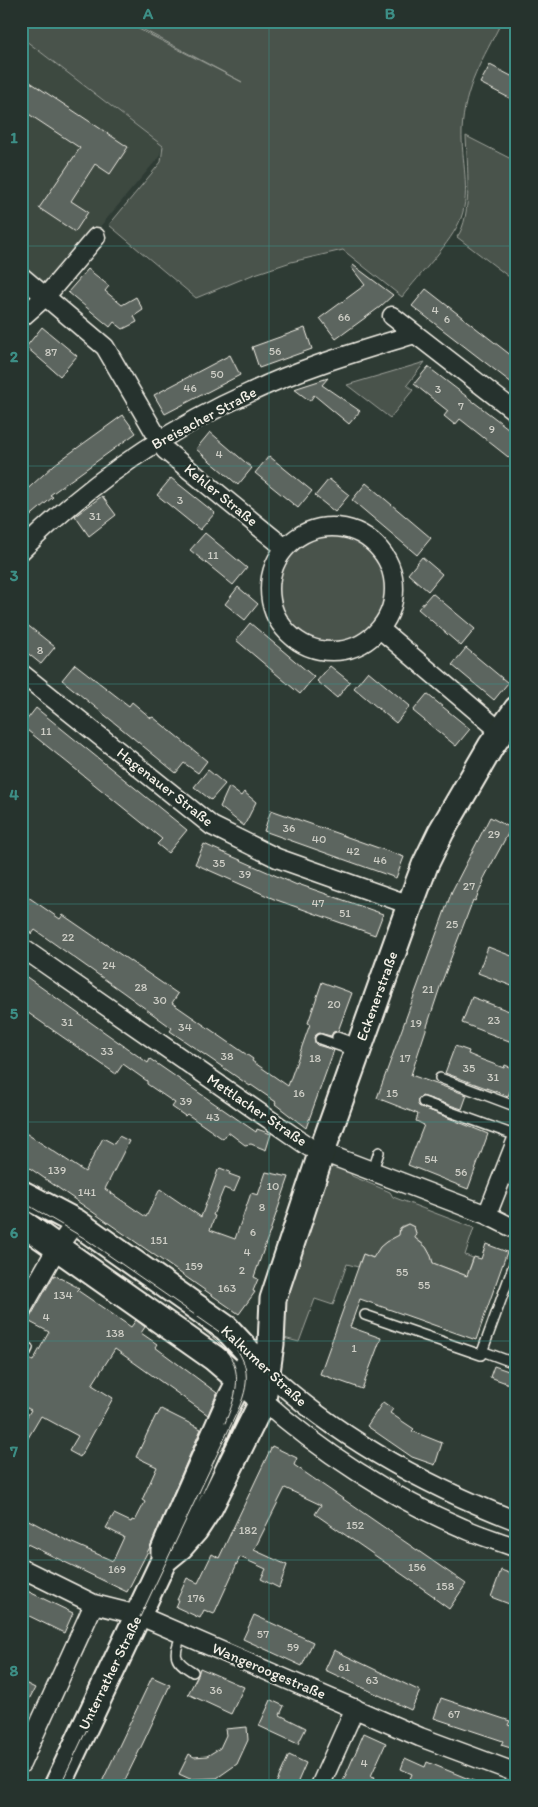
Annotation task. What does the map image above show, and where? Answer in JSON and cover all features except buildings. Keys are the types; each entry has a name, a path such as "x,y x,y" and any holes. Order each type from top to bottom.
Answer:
{"main road":[{"name":"Eckenerstraße","path":"259,1364 271,1344 273,1299 322,1151 425,865 441,832 510,723"},
{"name":"Kalkumer Straße","path":"21,1193 76,1222 226,1328 259,1364"},
{"name":"Kalkumer Straße","path":"21,1222 214,1358 263,1400"},
{"name":"Eckenerstraße","path":"259,1364 256,1331 266,1306 273,1299"},
{"path":"226,1328 242,1335 256,1331"},
{"path":"241,1380 260,1378 259,1364"},
{"name":"Unterrather Straße","path":"56,1786 164,1560 181,1546 195,1530 210,1507 263,1400 259,1364"},
{"name":"Unterrather Straße","path":"164,1560 164,1550 172,1531 229,1402 241,1380"}],"street":[{"path":"21,318 46,296 96,237"},
{"name":"Kehler Straße","path":"21,276 105,347 165,450 285,548"},
{"path":"392,316 517,413"},
{"name":"Breisacher Straße","path":"21,551 52,521 103,481 160,440 215,409 277,380 415,334"},
{"path":"337,527 356,532 372,542 385,556 392,574 394,594 390,612 380,629 367,641 351,649 333,652 315,649 299,642 285,631 275,616 270,598 270,580 275,563 285,548 300,536 309,532 337,527"},
{"path":"380,629 510,723"},
{"name":"Hagenauer Straße","path":"21,673 212,826 277,858 410,905"},
{"name":"Mettlacher Straße","path":"21,947 309,1147 487,1215 517,1230"},
{"path":"487,1215 517,1138"},
{"path":"21,1311 57,1248 76,1222"},
{"name":"Kalkumer Straße","path":"259,1364 289,1393 368,1450 437,1487 517,1521"},
{"name":"Kalkumer Straße","path":"263,1400 332,1454 398,1496 463,1528 517,1548"},
{"name":"Wangeroogestraße","path":"21,1568 94,1604 138,1615 420,1737 517,1773"},
{"path":"21,1764 94,1604"},
{"path":"320,1786 355,1708"}],"lane":[{"path":"336,1037 358,1048"},
{"path":"320,1039 358,1048"},
{"path":"440,1078 517,1107"},
{"path":"423,1102 517,1138"},
{"path":"373,1170 379,1152"},
{"path":"365,1315 481,1355 517,1256"},
{"path":"21,1344 28,1348 24,1356"},
{"path":"482,1351 517,1364"},
{"path":"182,1634 176,1648 176,1658 180,1664 194,1672"}],"shaded area":[{"path":"21,21 123,21 242,82 127,21 502,21 476,74 466,101 462,131 465,197 464,208 457,227 443,248 402,297 343,250 291,262 252,275 196,298 109,225 161,162 163,146 21,37"},
{"path":"21,37 163,146 159,157 43,294 21,311"},
{"path":"466,136 517,162 517,283 457,237 462,228 467,203"},
{"path":"425,362 407,385 413,390 390,418 347,385"},
{"path":"333,534 354,538 372,550 384,568 388,589 384,610 372,628 354,640 333,644 312,640 294,628 282,610 278,589 282,568 294,550 312,538"},
{"path":"336,1166 349,1171 352,1176 390,1192 393,1197 474,1228 465,1255 473,1258 467,1276 433,1263 426,1248 414,1238 416,1233 414,1227 408,1224 402,1226 399,1230 400,1237 391,1239 384,1244 374,1258 363,1254 358,1267 347,1264 333,1305 315,1299 299,1342 280,1337 287,1290 326,1169"}],"tram line":[{"path":"21,1201 84,1238 221,1333 237,1350 242,1359 246,1377 243,1398 238,1410 60,1786"},
{"path":"198,1326 223,1347 231,1357 235,1368 237,1380 235,1392 225,1423"}]}
